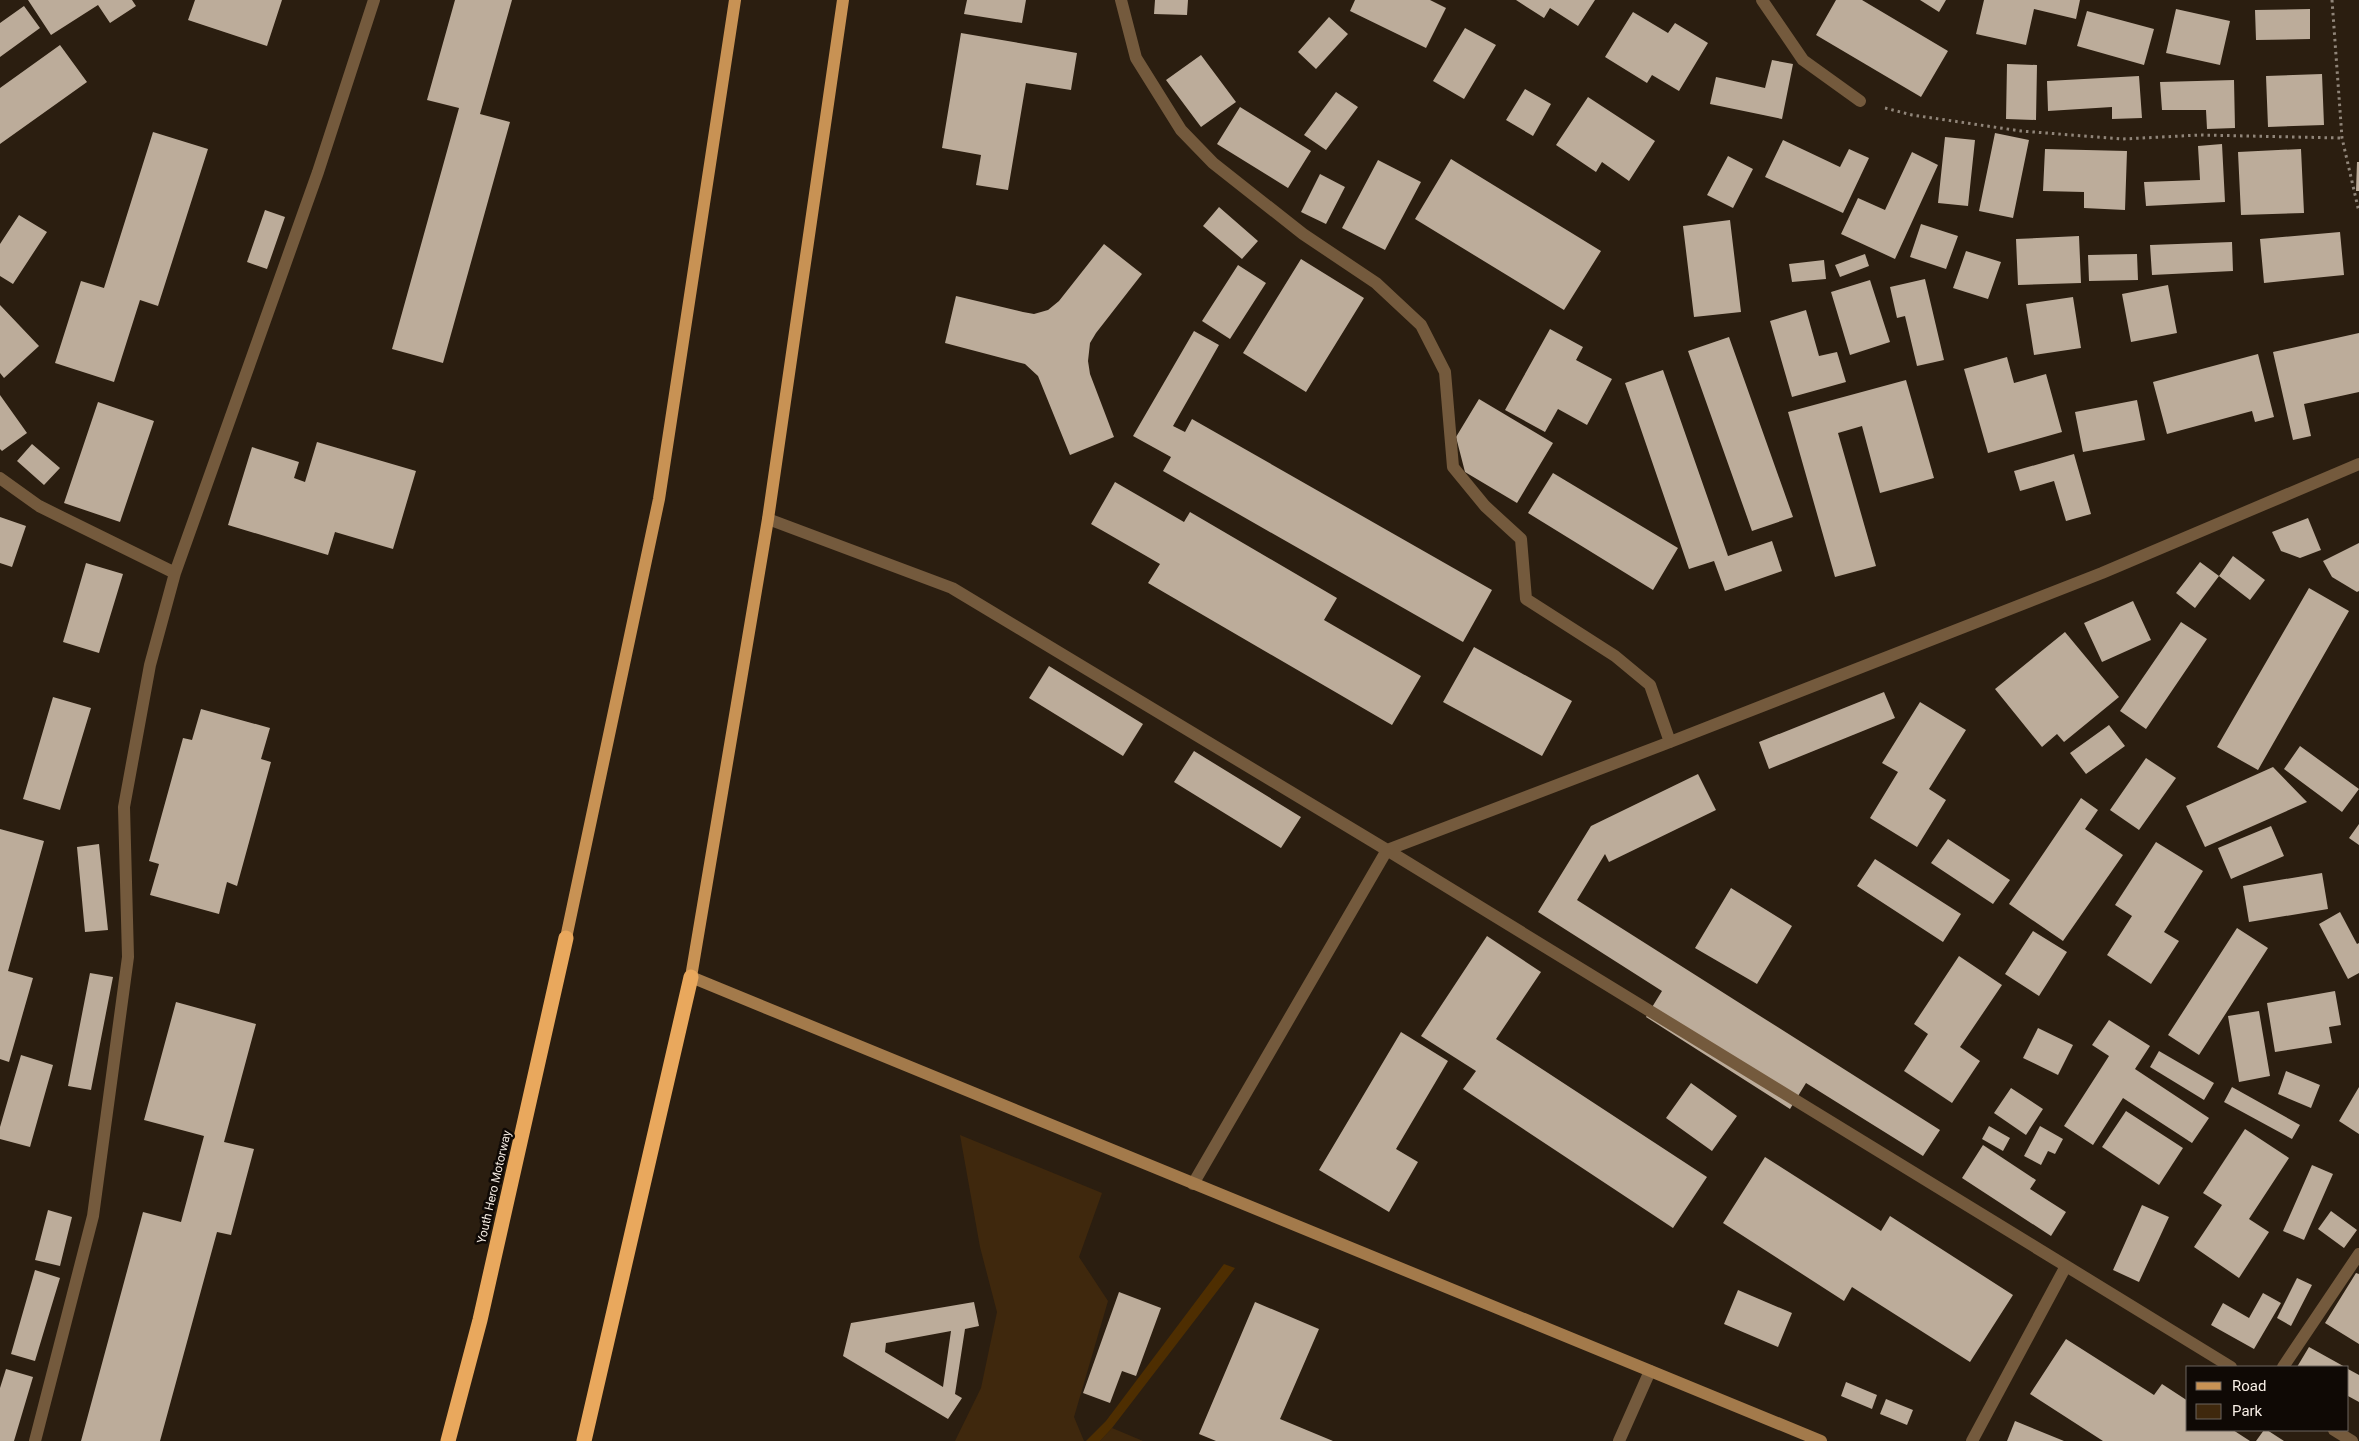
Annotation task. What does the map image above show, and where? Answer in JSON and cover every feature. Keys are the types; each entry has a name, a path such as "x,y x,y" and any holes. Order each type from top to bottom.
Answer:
{"highway":[{"name":"Youth Hero Motorway","path":"448,1441 480,1320 566,938"},
{"path":"584,1441 690,977"}],"main road":[{"path":"566,938 659,500 735,0"},
{"path":"690,977 768,519 843,0"}],"street":[{"path":"35,1441 93,1216 128,957 124,807 150,665 175,573 315,182 374,0"},
{"path":"1121,0 1136,58 1181,130 1213,163 1303,234 1376,283 1421,325 1445,372 1453,467 1485,506 1521,539 1526,599 1615,656 1650,685 1670,742"},
{"path":"1767,1 1803,60 1860,101"},
{"path":"1192,1184 1387,850 1670,742 2102,573 2359,464"},
{"path":"0,478 39,506 175,573"},
{"path":"768,519 952,588 1387,850 2229,1366"},
{"path":"690,977 1821,1441"},
{"path":"2284,1366 2359,1254"},
{"path":"1972,1441 2066,1266"},
{"path":"1619,1441 1650,1371"},
{"path":"2336,1431 2352,1441"}],"path":[{"path":"2332,0 2342,138 2359,212"},
{"path":"1860,101 1912,115 2021,131 2077,136 2123,139 2200,135 2342,138"}],"green space":[{"path":"960,1135 1102,1193 1079,1257 1108,1301 1074,1417 1084,1441 955,1441 981,1388 997,1312 980,1247"},
{"path":"1112,1428 1143,1441 1100,1441"}],"shaded area":[{"path":"1224,1264 1235,1268 1112,1428 1100,1441 1086,1441 1106,1421"}],"building":[{"path":"28,0 132,0 136,6 110,23 98,5 51,35"},
{"path":"195,0 282,0 267,46 188,20"},
{"path":"455,0 512,0 480,114 510,122 443,363 392,349 459,108 427,100"},
{"path":"967,0 1026,0 1022,23 964,14"},
{"path":"1155,0 1188,0 1187,15 1154,14"},
{"path":"1355,0 1430,0 1446,8 1426,48 1350,11"},
{"path":"1516,0 1595,0 1578,26 1550,8 1544,18"},
{"path":"1836,0 1862,0 1948,51 1921,97 1816,35"},
{"path":"1920,0 1946,0 1939,12"},
{"path":"1984,0 2080,0 2076,19 2034,9 2026,45 1976,34"},
{"path":"24,6 40,28 0,57 0,23"},
{"path":"2176,9 2230,21 2220,65 2166,53"},
{"path":"2310,9 2310,39 2256,40 2255,10"},
{"path":"2087,11 2154,29 2144,65 2077,46"},
{"path":"1633,12 1668,33 1675,23 1708,43 1679,91 1652,75 1647,83 1605,57"},
{"path":"1329,17 1348,34 1316,69 1298,52"},
{"path":"1465,28 1496,45 1464,99 1433,81"},
{"path":"961,33 1077,53 1071,90 1026,83 1008,190 976,185 981,155 942,148"},
{"path":"60,45 87,82 0,144 0,88"},
{"path":"1201,55 1236,102 1201,127 1166,80"},
{"path":"1772,60 1793,64 1782,119 1710,104 1716,77 1765,88"},
{"path":"2007,64 2037,65 2036,120 2006,119"},
{"path":"2322,74 2324,125 2268,127 2266,76"},
{"path":"2139,76 2142,118 2112,119 2112,107 2048,111 2047,81"},
{"path":"2234,80 2235,128 2207,129 2206,110 2162,110 2160,82"},
{"path":"1525,89 1551,104 1533,136 1506,120"},
{"path":"1336,92 1358,107 1326,150 1304,135"},
{"path":"1588,97 1655,141 1629,181 1602,162 1596,172 1556,145"},
{"path":"1240,107 1311,151 1288,188 1217,144"},
{"path":"153,132 208,149 158,306 140,300 114,382 55,363 81,281 104,288"},
{"path":"1995,133 2029,140 2013,218 1979,211"},
{"path":"1945,137 1975,140 1968,206 1938,203"},
{"path":"1783,140 1840,167 1849,149 1869,158 1843,213 1765,177"},
{"path":"2222,144 2225,202 2146,206 2144,182 2200,180 2198,146"},
{"path":"2045,149 2127,151 2125,210 2084,208 2084,192 2043,191"},
{"path":"2301,149 2304,213 2241,215 2238,152"},
{"path":"1912,152 1938,165 1895,259 1841,234 1858,198 1885,210"},
{"path":"1728,156 1753,169 1733,208 1707,195"},
{"path":"1451,159 1601,251 1564,310 1415,219"},
{"path":"1378,160 1421,182 1385,250 1342,228"},
{"path":"2357,162 2359,162 2359,191 2356,191"},
{"path":"1320,174 1345,187 1326,224 1301,212"},
{"path":"1219,207 1258,241 1242,259 1203,226"},
{"path":"265,210 285,217 267,269 247,262"},
{"path":"19,215 47,232 13,284 0,276 0,244"},
{"path":"1730,220 1741,312 1694,317 1683,226"},
{"path":"1921,224 1958,236 1946,269 1910,257"},
{"path":"2340,232 2344,275 2264,283 2260,239"},
{"path":"2079,236 2081,283 2018,285 2016,239"},
{"path":"2232,242 2233,271 2152,275 2150,245"},
{"path":"1104,244 1142,274 1090,343 1088,361 1090,374 1114,437 1070,455 1038,376 1025,364 945,343 956,296 1034,314 1048,310 1059,301"},
{"path":"1966,251 2001,262 1988,299 1953,288"},
{"path":"1865,254 1869,266 1840,277 1835,265"},
{"path":"2137,254 2138,280 2089,281 2088,255"},
{"path":"1301,259 1364,298 1306,392 1243,353"},
{"path":"1824,260 1826,279 1792,282 1789,264"},
{"path":"1238,265 1266,283 1230,339 1202,321"},
{"path":"1925,279 1944,360 1917,366 1905,316 1897,318 1890,287"},
{"path":"1870,280 1890,342 1850,355 1831,292"},
{"path":"2168,285 2177,333 2131,342 2122,294"},
{"path":"2073,297 2081,348 2034,355 2026,304"},
{"path":"0,305 39,346 4,378 0,373"},
{"path":"1806,310 1819,356 1837,352 1846,382 1792,397 1770,321"},
{"path":"1550,329 1583,347 1576,360 1612,379 1587,425 1558,409 1545,432 1505,410"},
{"path":"1194,331 1219,345 1173,426 1185,432 1192,419 1492,590 1463,642 1163,471 1171,457 1133,436"},
{"path":"2359,333 2359,392 2304,404 2311,436 2293,440 2273,352"},
{"path":"1729,337 1793,517 1752,531 1688,351"},
{"path":"2258,354 2274,417 2255,422 2252,411 2167,434 2153,382"},
{"path":"2007,357 2014,383 2046,374 2062,432 1988,453 1964,369"},
{"path":"1663,370 1728,556 1772,541 1782,571 1725,591 1714,561 1689,569 1625,383"},
{"path":"1906,380 1934,478 1880,493 1862,426 1838,433 1876,566 1835,577 1788,412"},
{"path":"0,395 27,433 2,451 0,449"},
{"path":"1479,399 1553,443 1517,503 1465,472 1456,437"},
{"path":"2137,400 2145,440 2083,452 2075,412"},
{"path":"98,402 154,421 120,522 64,503"},
{"path":"317,442 416,471 393,549 335,532 328,555 228,525 252,447 299,462 294,478 305,482"},
{"path":"32,444 60,468 44,485 17,461"},
{"path":"2074,454 2091,514 2066,521 2054,481 2020,491 2014,471"},
{"path":"1553,473 1678,548 1653,590 1528,513"},
{"path":"1115,482 1184,522 1190,512 1337,598 1324,620 1421,676 1392,725 1148,583 1160,564 1091,524"},
{"path":"0,517 26,526 12,567 0,563"},
{"path":"2308,518 2321,550 2300,558 2281,551 2272,532"},
{"path":"2359,543 2359,591 2357,592 2332,577 2323,561"},
{"path":"2233,556 2265,580 2250,600 2219,576"},
{"path":"2200,562 2219,576 2195,608 2176,593"},
{"path":"86,563 123,574 99,653 63,642"},
{"path":"2309,588 2349,611 2258,770 2217,747"},
{"path":"2133,601 2151,640 2102,662 2084,623"},
{"path":"2181,622 2207,639 2146,729 2120,711"},
{"path":"2065,632 2119,697 2064,742 2057,734 2042,747 1995,689"},
{"path":"1474,647 1572,701 1542,756 1443,702"},
{"path":"1049,666 1143,724 1123,756 1029,698"},
{"path":"1884,692 1895,718 1769,769 1759,742"},
{"path":"53,697 91,708 60,810 23,799"},
{"path":"1920,702 1966,730 1929,789 1946,800 1917,847 1870,818 1898,772 1882,763"},
{"path":"201,709 270,728 261,759 271,762 237,886 227,882 219,914 150,895 159,864 149,861 183,738 192,740"},
{"path":"2109,725 2125,746 2086,774 2070,753"},
{"path":"2300,746 2359,789 2342,812 2284,769"},
{"path":"1194,751 1301,817 1281,848 1174,782"},
{"path":"2146,758 2176,778 2139,830 2110,810"},
{"path":"2273,767 2307,802 2205,847 2186,806"},
{"path":"1698,774 1716,810 1609,862 1605,854 1577,900 1940,1130 1923,1156 1806,1083 1790,1109 1646,1017 1662,991 1538,912 1591,826"},
{"path":"2081,798 2098,810 2085,829 2123,855 2063,941 2009,904"},
{"path":"2359,824 2359,845 2349,838"},
{"path":"2271,826 2284,856 2231,879 2218,848"},
{"path":"0,829 44,841 8,971 33,978 9,1062 0,1059"},
{"path":"1948,839 2010,880 1993,904 1931,863"},
{"path":"2156,842 2203,871 2164,932 2179,941 2151,984 2107,955 2132,916 2115,905"},
{"path":"99,844 108,930 85,932 77,847"},
{"path":"1875,859 1961,914 1943,942 1857,886"},
{"path":"2322,873 2328,909 2249,922 2243,886"},
{"path":"1731,888 1792,926 1757,984 1695,948"},
{"path":"2340,912 2357,944 2359,943 2359,973 2348,979 2319,924"},
{"path":"2237,928 2268,948 2199,1055 2168,1035"},
{"path":"2033,931 2067,952 2039,996 2005,974"},
{"path":"1487,936 1541,972 1496,1039 1707,1177 1673,1228 1463,1089 1476,1071 1421,1036"},
{"path":"1959,956 2002,985 1960,1047 1980,1061 1952,1103 1904,1071 1928,1034 1914,1024"},
{"path":"90,973 113,977 91,1090 68,1086"},
{"path":"2335,991 2341,1025 2329,1027 2332,1043 2275,1052 2267,1003"},
{"path":"176,1002 256,1024 224,1142 254,1149 231,1235 217,1232 160,1441 81,1441 143,1212 181,1222 204,1136 144,1120"},
{"path":"2259,1011 2270,1076 2239,1082 2228,1016"},
{"path":"2109,1020 2150,1046 2135,1069 2209,1118 2192,1143 2123,1098 2093,1145 2064,1126 2109,1056 2092,1045"},
{"path":"2038,1028 2073,1045 2058,1075 2023,1058"},
{"path":"1401,1032 1448,1061 1396,1149 1418,1162 1389,1212 1319,1170"},
{"path":"2159,1051 2214,1083 2204,1100 2150,1067"},
{"path":"21,1055 53,1065 30,1147 0,1139 0,1127"},
{"path":"2286,1071 2320,1085 2311,1108 2278,1094"},
{"path":"1691,1083 1737,1116 1712,1151 1666,1118"},
{"path":"2232,1087 2300,1125 2292,1139 2224,1102"},
{"path":"2359,1087 2359,1134 2339,1121"},
{"path":"2011,1088 2043,1109 2026,1135 1994,1113"},
{"path":"2126,1111 2183,1148 2159,1185 2102,1147"},
{"path":"1989,1126 2010,1138 2003,1151 1982,1139"},
{"path":"2040,1126 2063,1139 2055,1154 2048,1151 2041,1165 2024,1156"},
{"path":"2245,1129 2289,1158 2249,1219 2269,1232 2239,1278 2194,1247 2222,1205 2203,1193"},
{"path":"1983,1145 2036,1180 2030,1189 2066,1212 2051,1236 1962,1178"},
{"path":"1765,1157 1881,1231 1890,1216 2013,1295 1970,1362 1852,1287 1844,1301 1723,1223"},
{"path":"2312,1165 2333,1174 2304,1240 2283,1231"},
{"path":"2142,1205 2169,1217 2139,1282 2113,1270"},
{"path":"48,1210 72,1217 60,1266 35,1260"},
{"path":"2331,1211 2357,1230 2344,1248 2318,1229"},
{"path":"35,1270 60,1278 35,1361 11,1354"},
{"path":"2356,1273 2359,1274 2359,1344 2325,1323"},
{"path":"2297,1278 2312,1285 2291,1326 2277,1318"},
{"path":"1738,1290 1792,1313 1778,1347 1724,1324"},
{"path":"1119,1292 1161,1308 1136,1376 1122,1371 1110,1403 1083,1393"},
{"path":"2263,1293 2281,1303 2254,1349 2211,1325 2223,1303 2249,1318"},
{"path":"974,1302 979,1326 965,1329 955,1394 962,1398 948,1419 843,1356 851,1323","holes":["951,1331 943,1387 885,1352 886,1343"]},
{"path":"1255,1302 1319,1329 1280,1419 1333,1441 1216,1441 1199,1434"},
{"path":"2066,1339 2154,1395 2162,1384 2186,1400 2186,1431 2235,1431 2250,1441 2103,1441 2030,1394"},
{"path":"2309,1347 2343,1366 2298,1366"},
{"path":"6,1369 33,1377 14,1441 0,1441 0,1388"},
{"path":"2349,1370 2359,1375 2359,1402 2349,1397"},
{"path":"1846,1382 1877,1395 1872,1409 1841,1396"},
{"path":"1886,1399 1913,1410 1907,1425 1880,1414"},
{"path":"2015,1421 2064,1441 2007,1441"},
{"path":"2263,1431 2269,1431 2284,1441 2256,1441"}]}
